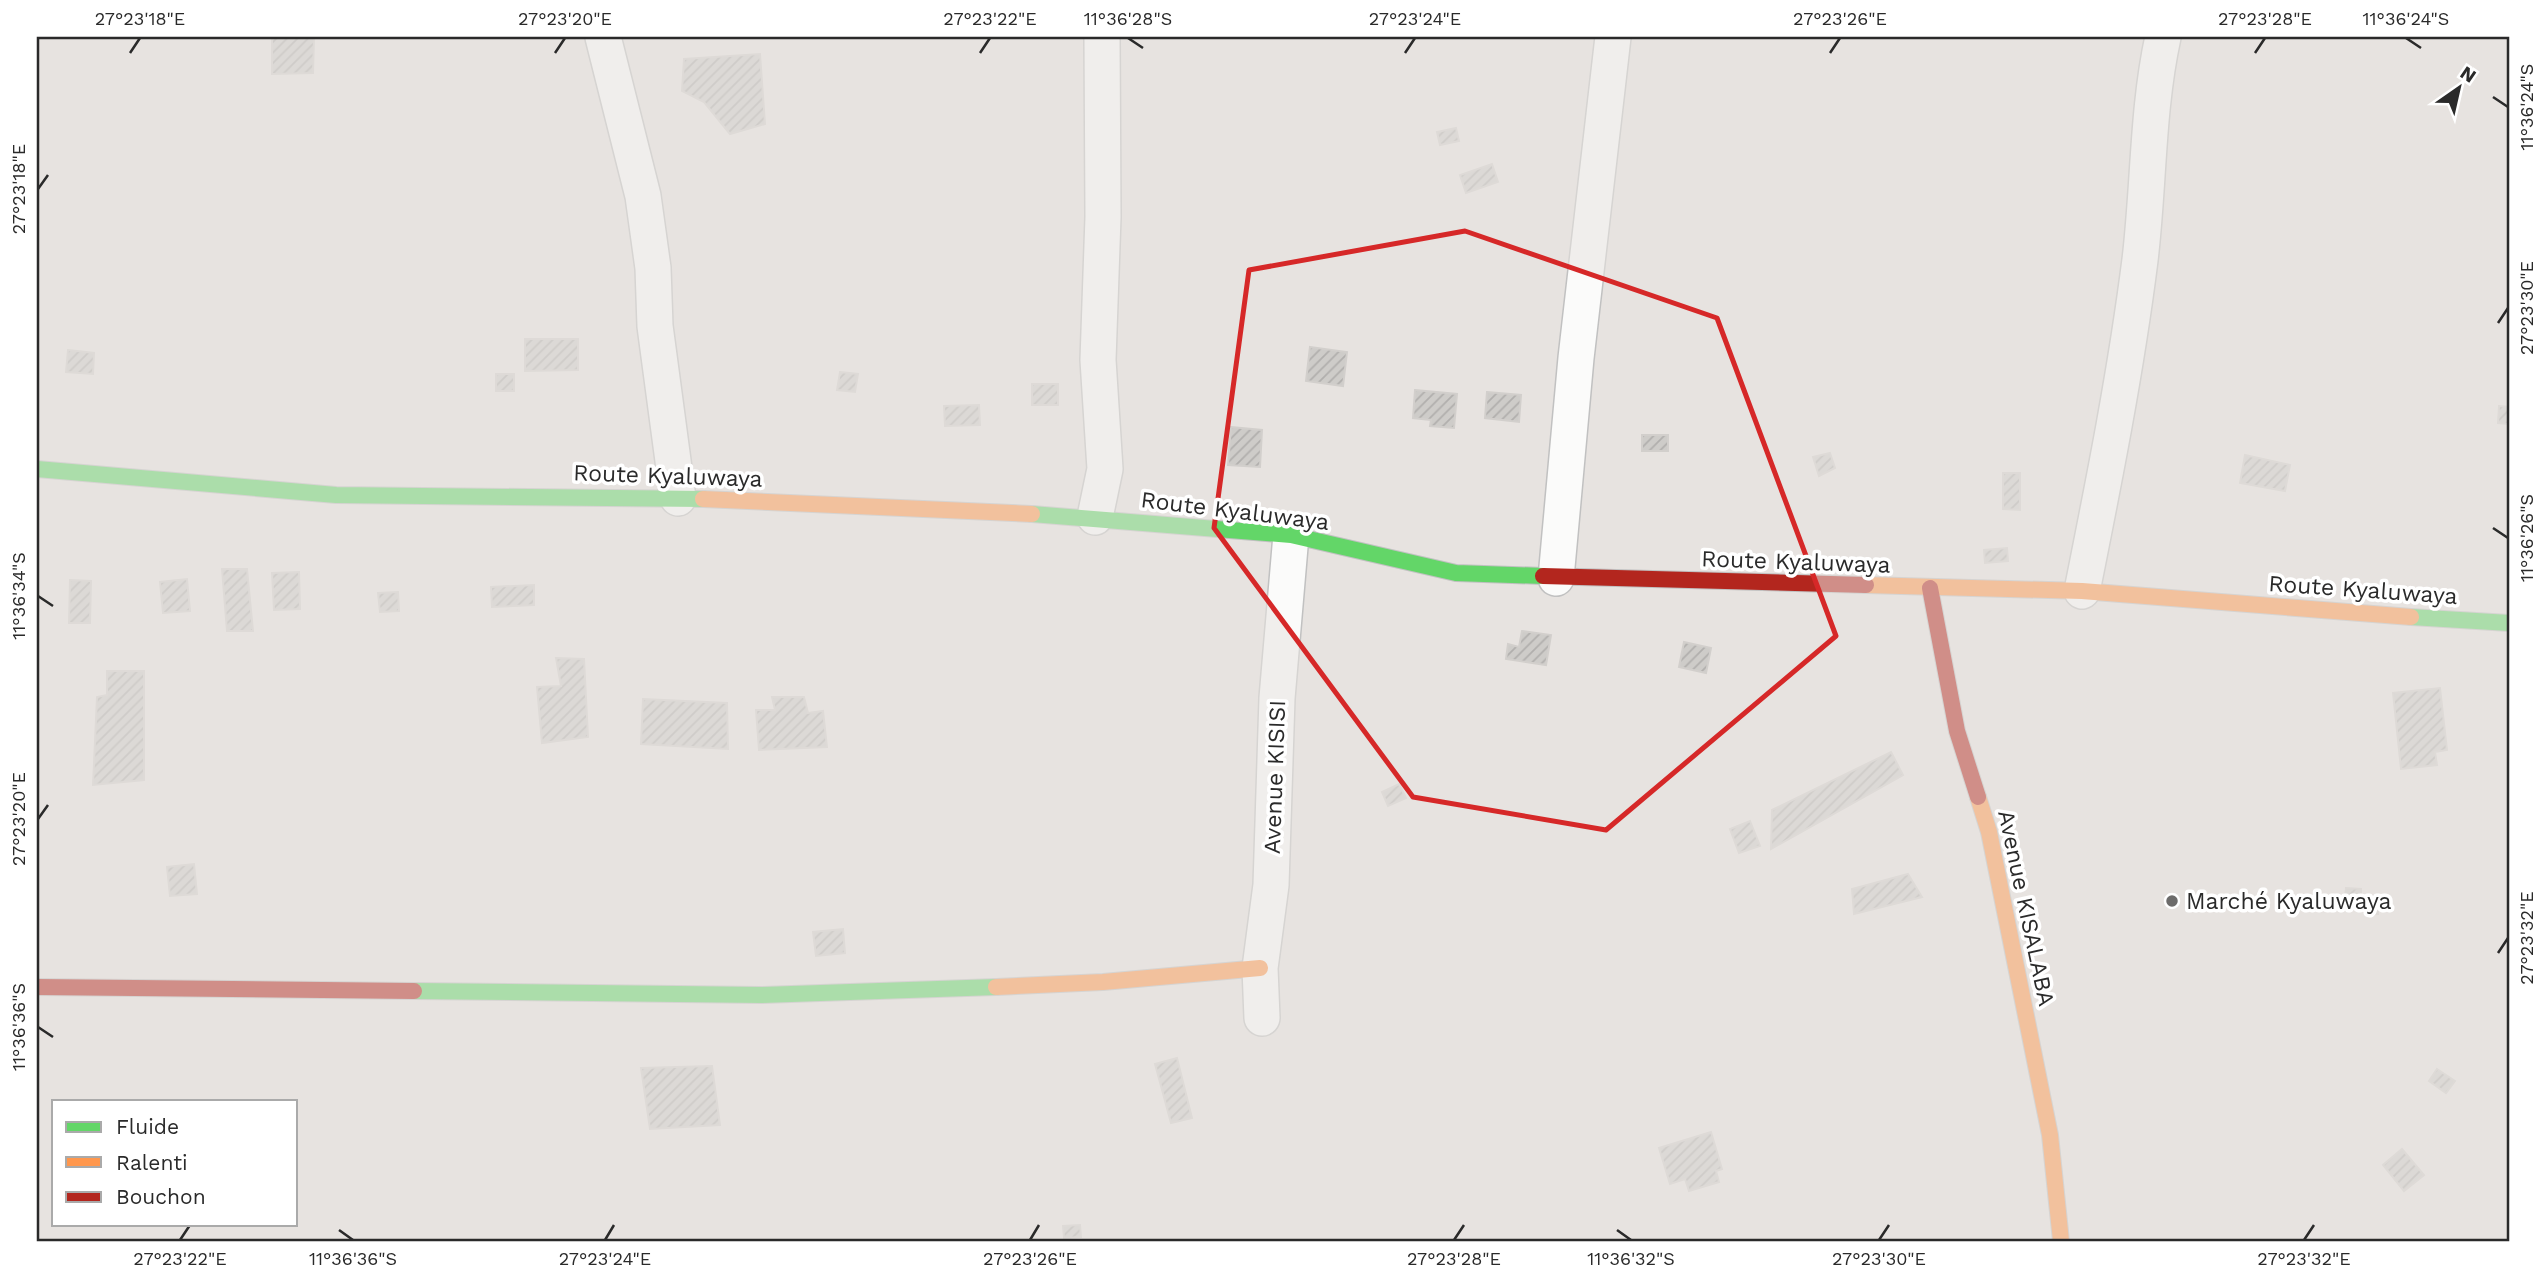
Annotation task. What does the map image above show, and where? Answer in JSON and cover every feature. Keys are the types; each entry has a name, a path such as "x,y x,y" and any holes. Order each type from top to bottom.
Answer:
{"street":[{"path":"603,37 643,196 653,268 655,326 678,498"},
{"path":"1095,517 1105,469 1098,359 1103,217 1101,37"},
{"path":"1556,578 1564,473 1576,389 1576,358 1613,37"},
{"path":"2082,591 2116,413 2140,258 2153,82 2163,37"},
{"name":"Route Kyaluwaya","path":"37,469 336,495 678,498 1095,517 1291,535 1456,573 1556,578 2082,591 2374,615 2509,623"},
{"name":"Avenue KISISI","path":"1262,1018 1260,968 1271,885 1277,698 1291,535"},
{"name":"Avenue KISALABA","path":"1930,588 1957,731 1989,832 2050,1135 2061,1241"},
{"path":"37,986 776,995 1061,984 1260,968"}],"highlighted area":[{"path":"1465,231 1717,318 1836,636 1606,830 1413,797 1214,528 1249,270"}],"building":[{"path":"272,37 314,37 313,73 272,74"},
{"path":"760,54 765,124 730,134 704,102 682,91 684,59"},
{"path":"1456,128 1459,141 1440,145 1437,132"},
{"path":"1492,164 1498,182 1466,193 1460,175"},
{"path":"525,339 578,339 578,370 525,371"},
{"path":"1310,347 1347,352 1343,386 1306,381"},
{"path":"68,350 94,353 93,374 66,372"},
{"path":"840,372 858,374 855,392 837,390"},
{"path":"496,374 514,374 514,391 496,391"},
{"path":"1032,384 1058,384 1058,405 1032,405"},
{"path":"1415,390 1457,394 1454,428 1430,426 1431,420 1413,418"},
{"path":"1487,392 1521,395 1519,422 1485,418"},
{"path":"979,405 980,425 945,426 944,406"},
{"path":"2499,406 2509,407 2509,424 2498,423"},
{"path":"1231,427 1262,430 1260,467 1228,465"},
{"path":"1642,435 1668,435 1668,451 1642,451"},
{"path":"1830,453 1835,468 1819,476 1813,457"},
{"path":"2245,455 2290,465 2285,491 2240,483"},
{"path":"2003,473 2020,473 2020,510 2003,509"},
{"path":"2007,548 2008,561 1985,563 1984,550"},
{"path":"222,569 247,569 253,631 227,631"},
{"path":"299,572 300,609 274,610 272,573"},
{"path":"187,579 190,611 163,613 160,582"},
{"path":"70,580 91,581 90,623 69,623"},
{"path":"534,585 534,605 492,607 491,587"},
{"path":"398,592 399,611 380,612 378,593"},
{"path":"1522,631 1551,635 1546,665 1506,659 1508,644 1519,647"},
{"path":"1684,642 1711,648 1706,673 1679,667"},
{"path":"556,658 584,659 588,737 542,743 537,687 561,686"},
{"path":"107,671 144,671 144,780 93,785 97,697 107,695"},
{"path":"2440,688 2447,750 2435,752 2437,765 2401,769 2393,693"},
{"path":"772,697 804,697 808,713 823,711 827,747 759,750 756,710 775,710"},
{"path":"643,699 727,703 728,749 641,744"},
{"path":"1891,752 1903,775 1771,849 1772,810"},
{"path":"1399,784 1406,798 1388,806 1382,792"},
{"path":"1750,821 1760,846 1739,853 1730,829"},
{"path":"194,864 197,894 170,896 167,867"},
{"path":"1908,874 1922,897 1854,914 1852,889"},
{"path":"2346,888 2361,889 2361,898 2345,897"},
{"path":"2377,902 2378,914 2366,915 2365,904"},
{"path":"843,929 845,953 816,956 813,932"},
{"path":"1177,1058 1192,1118 1171,1123 1155,1064"},
{"path":"712,1066 720,1125 650,1129 641,1068"},
{"path":"2437,1069 2455,1081 2446,1093 2429,1081"},
{"path":"1711,1132 1722,1169 1716,1171 1719,1182 1689,1191 1685,1179 1670,1184 1659,1148"},
{"path":"2402,1149 2424,1175 2404,1191 2383,1165"},
{"path":"1080,1225 1081,1237 1064,1238 1063,1226"}],"traffic: fast":[{"path":"37,469 336,495 703,499"},
{"path":"1032,514 1291,535 1456,573 1543,576"},
{"path":"2411,617 2509,623"},
{"path":"414,991 762,995 996,987"}],"traffic: slow":[{"path":"703,499 1032,514"},
{"path":"1866,585 2082,591 2411,617"},
{"path":"1978,797 1989,832 2050,1135 2061,1241"},
{"path":"996,987 1103,982 1260,968"}],"traffic: jam":[{"path":"1543,576 1866,585"},
{"path":"1930,588 1957,731 1978,797"},
{"path":"37,987 414,991"}],"place":[{"name":"Marché Kyaluwaya","path":"2172,901"}]}
